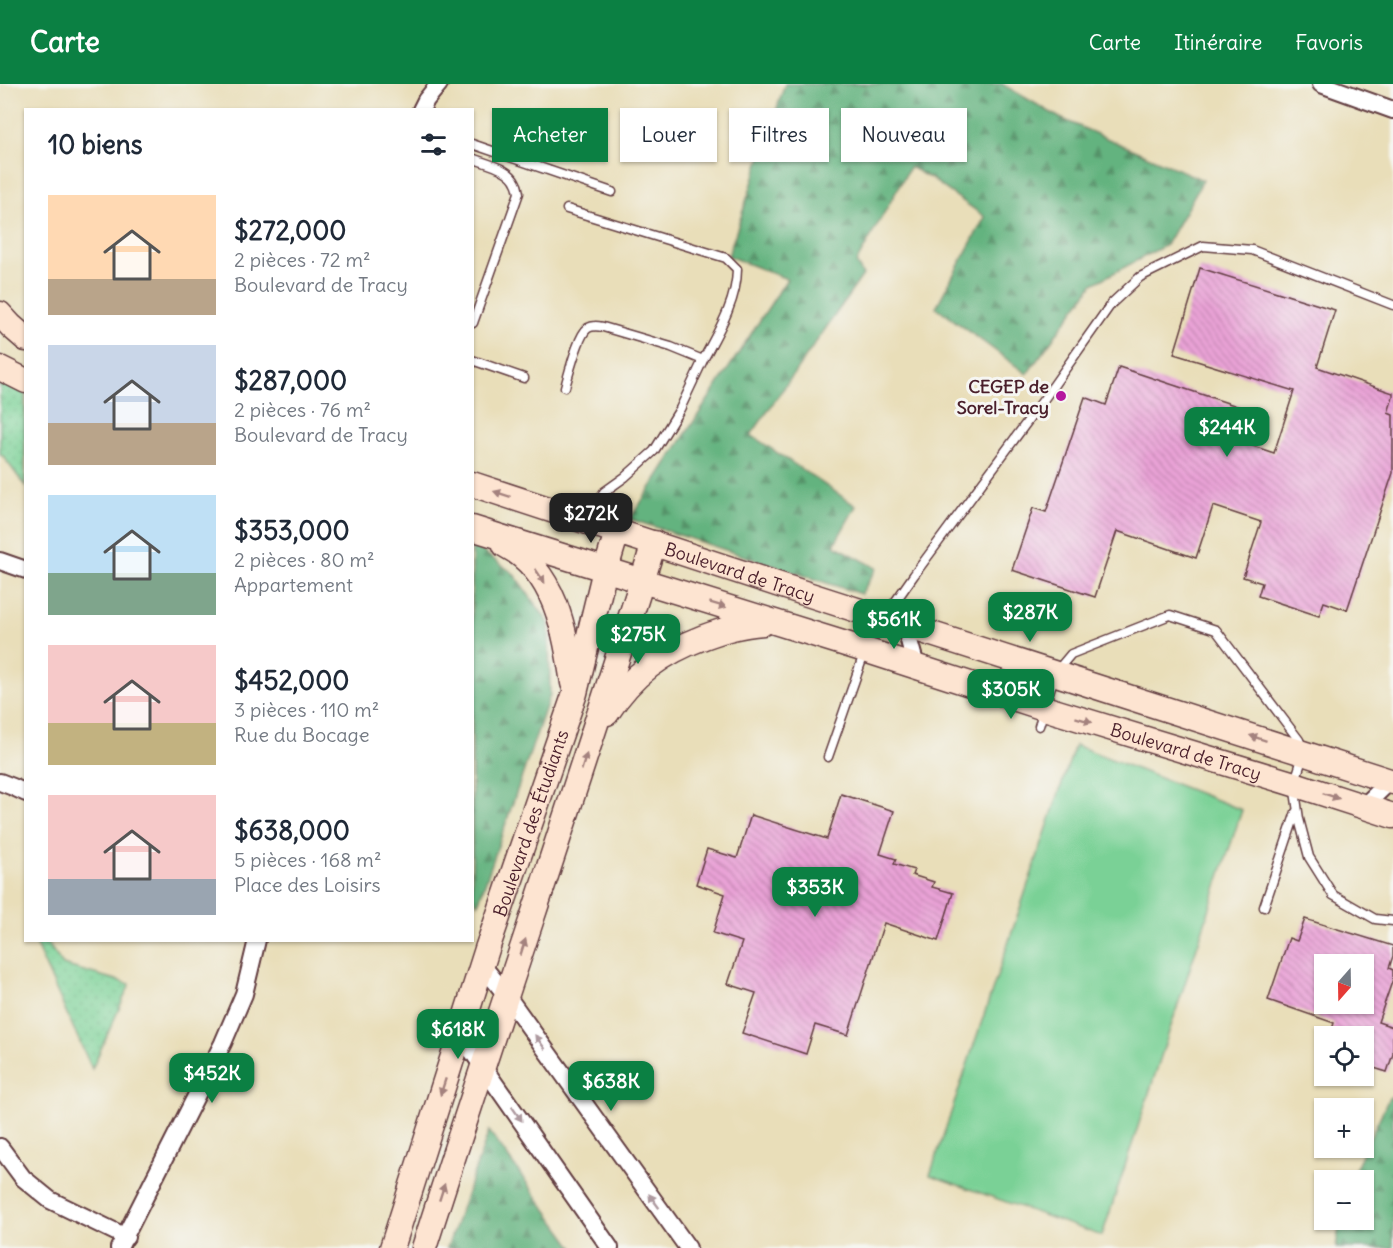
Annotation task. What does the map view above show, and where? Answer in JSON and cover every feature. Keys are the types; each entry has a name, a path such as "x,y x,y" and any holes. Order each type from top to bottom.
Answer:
{"street":[{"path":"422,108 439,84"},
{"path":"1321,84 1393,110"},
{"path":"0,314 24,337"},
{"path":"0,368 24,380"},
{"name":"Boulevard de Tracy","path":"474,485 1304,753 1392,777 1364,807"},
{"path":"475,529 513,549 536,569 546,585 557,607 574,693"},
{"name":"Boulevard de Tracy","path":"475,529 916,666 1041,717 1294,784 1393,816"},
{"name":"Boulevard des Étudiants","path":"392,1248 482,965 574,693 617,532"},
{"name":"Boulevard des Étudiants","path":"424,1248 654,543"},
{"path":"0,561 24,569"},
{"path":"593,735 628,684 646,667 665,654 730,627 771,622"},
{"path":"895,622 916,666"},
{"path":"0,782 24,792"},
{"path":"0,1147 22,1178 50,1200 122,1242 223,1043 244,994 256,942"},
{"path":"482,965 507,996 688,1248"},
{"path":"460,1034 610,1248"}],"lane":[{"path":"474,145 612,192"},
{"path":"474,159 511,175 519,193 474,320"},
{"path":"567,209 726,258 737,269 737,282 732,298 680,409 654,452 626,477 604,492 598,501 591,523"},
{"path":"895,622 914,575 1111,304 1140,278 1203,246 1252,250 1393,305"},
{"path":"565,387 582,336 588,328 594,326 671,347 703,360"},
{"path":"474,361 524,378"},
{"path":"1041,717 1055,673 1071,654 1170,615 1215,630 1299,740 1304,753 1294,784 1308,857 1333,895 1375,919 1393,921"},
{"path":"828,757 865,650"},
{"path":"1264,907 1298,809"}],"green space":[{"path":"785,84 1002,84 1060,118 1203,180 1166,245 1093,284 1027,374 936,307 985,217 930,178 910,167 856,263 863,275 751,435 856,506 834,545 877,568 861,594 630,519 787,279 728,256 759,162 829,162 829,108 777,108"},
{"path":"0,375 24,387 24,485 0,455"},
{"path":"474,545 513,573 549,623 550,695 478,904 474,898"},
{"path":"1075,745 1242,810 1102,1236 930,1175"},
{"path":"34,942 47,942 63,965 130,984 92,1069"},
{"path":"1393,1096 1393,1248 1336,1248 1339,1230 1374,1230 1374,1170 1355,1170 1360,1158 1374,1158 1374,1130 1389,1098"},
{"path":"489,1131 574,1248 447,1248"}],"building":[{"path":"1200,268 1335,310 1317,367 1393,393 1388,413 1393,415 1393,473 1347,610 1324,602 1319,616 1258,596 1262,583 1243,577 1261,522 1213,506 1196,558 1117,531 1095,597 1012,570 1033,508 1046,512 1085,397 1106,405 1119,367 1255,412 1244,443 1274,453 1294,391 1174,354"},
{"path":"841,794 894,811 880,854 896,859 894,864 914,870 912,875 934,882 932,887 953,893 938,941 884,923 848,1035 815,1025 806,1054 742,1033 756,993 728,984 742,942 713,933 725,894 696,884 707,849 737,858 751,815 827,839"},
{"path":"1305,919 1393,946 1389,968 1393,970 1393,979 1378,1022 1393,1027 1393,1054 1387,1072 1374,1068 1374,1026 1333,1026 1334,1023 1268,1000 1289,938 1297,941"}],"place":[{"name":"CEGEP de Sorel-Tracy","path":"1061,396"}]}
